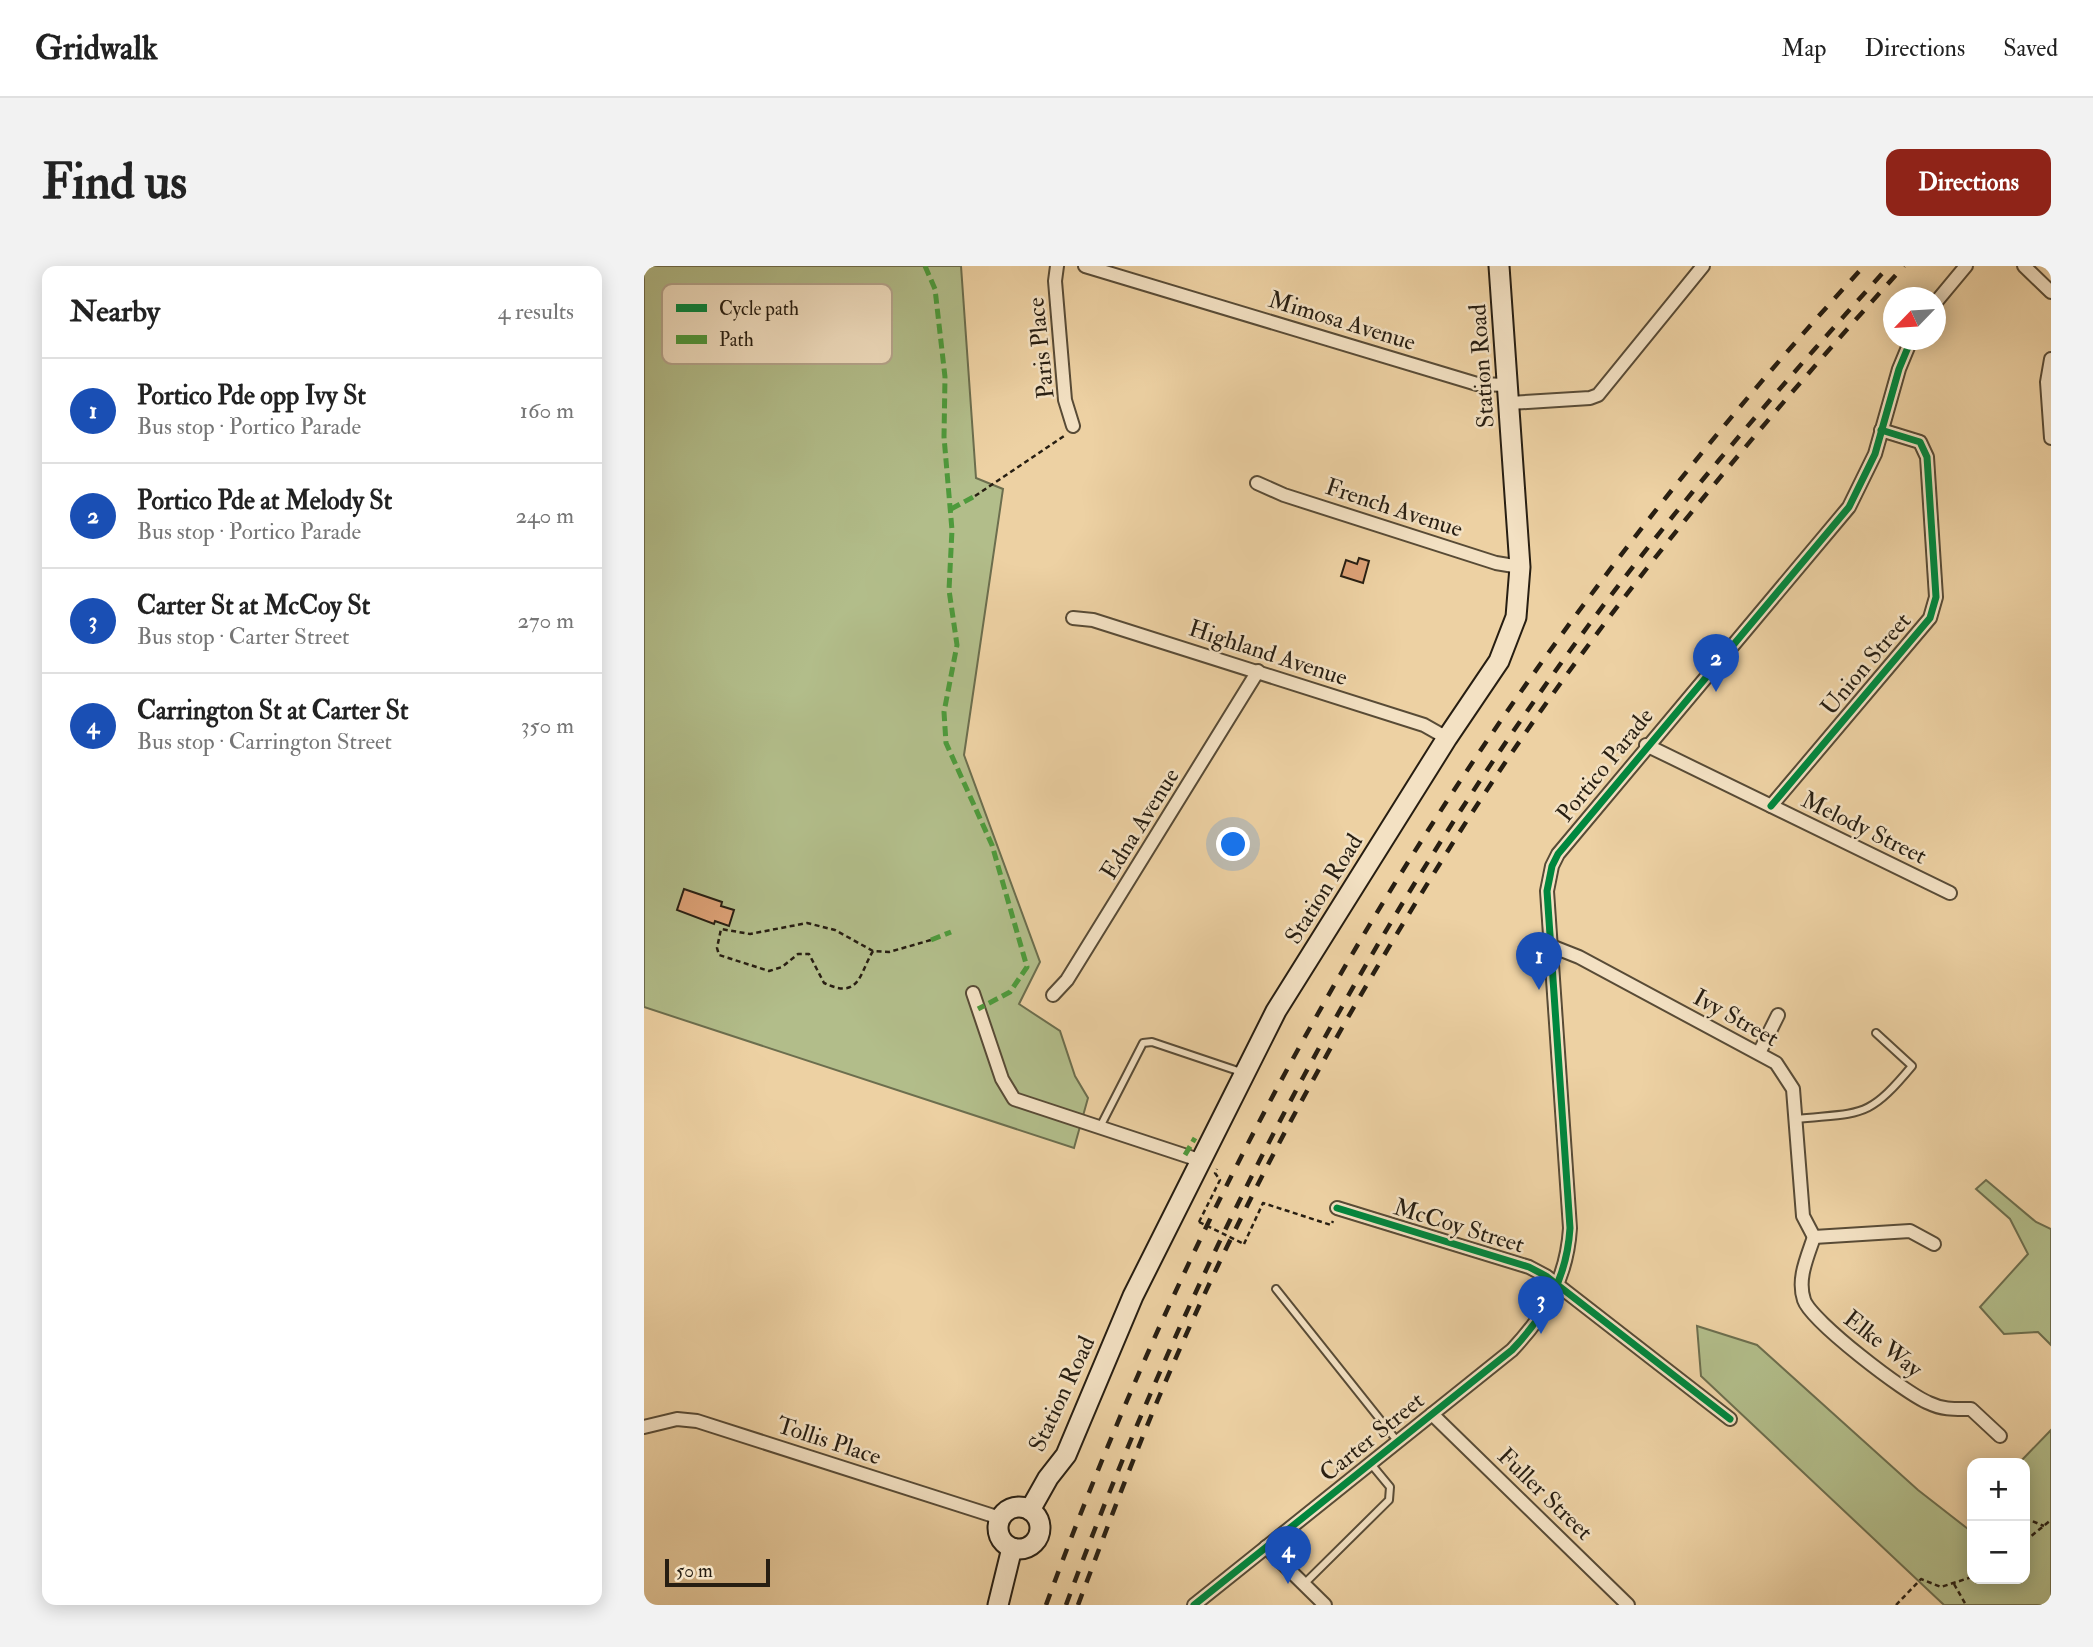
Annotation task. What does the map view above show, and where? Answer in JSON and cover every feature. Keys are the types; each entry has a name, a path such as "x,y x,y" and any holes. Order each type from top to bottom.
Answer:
{"main road":[{"name":"Station Road","path":"1030,1510 1048,1478 1066,1455 1133,1296 1276,1011 1447,738 1499,661 1511,635 1520,594 1520,567 1499,266"},
{"path":"1017,1507 1030,1510 1039,1522 1039,1536 1030,1546 1012,1548 1000,1538 1000,1518 1017,1507"},
{"path":"998,1605 1012,1548"}],"street":[{"name":"Paris Place","path":"1057,266 1055,281 1065,400 1073,426"},
{"name":"Mimosa Avenue","path":"1085,266 1509,394 1590,398 1598,395 1703,266"},
{"path":"1946,290 1966,266"},
{"path":"2024,266 2051,292"},
{"name":"Portico Parade","path":"1559,1285 1569,1249 1570,1228 1547,891 1552,866 1558,854 1646,745 1849,506 1875,454 1907,350"},
{"path":"2051,359 2047,382 2051,438"},
{"name":"Union Street","path":"1771,806 1930,618 1936,597 1927,457 1920,442 1881,430"},
{"name":"French Avenue","path":"1257,483 1297,500 1496,563 1520,567"},
{"name":"Highland Avenue","path":"1073,618 1093,620 1258,671 1424,725 1447,738"},
{"name":"Edna Avenue","path":"1053,995 1067,980 1258,671"},
{"name":"Melody Street","path":"1646,745 1950,893"},
{"name":"Ivy Street","path":"1551,946 1579,957 1776,1063 1789,1079 1796,1119 1803,1216 1814,1237"},
{"path":"973,993 1002,1079 1014,1099 1202,1161"},
{"path":"1759,1053 1778,1015"},
{"name":"McCoy Street","path":"1337,1208 1529,1267 1559,1285 1730,1419"},
{"path":"1814,1237 1910,1231 1934,1244"},
{"name":"Elke Way","path":"1814,1237 1801,1279 1804,1302 1826,1328 1896,1384 1945,1410 1971,1409 2000,1436"},
{"name":"Carter Street","path":"1194,1605 1512,1350 1539,1320 1559,1285"},
{"name":"Fuller Street","path":"1432,1414 1628,1605"},
{"name":"Tollis Place","path":"644,1427 677,1419 698,1420 1000,1518"},
{"path":"1266,1547 1325,1605"}],"lane":[{"path":"1796,1119 1862,1112 1885,1098 1912,1066 1876,1033"},
{"path":"1100,1127 1143,1043 1152,1042 1245,1073"},
{"path":"1276,1289 1398,1441"},
{"name":"Carter Street","path":"1304,1584 1389,1500 1390,1487 1371,1464"}],"path":[{"path":"975,496 1058,442 1073,426"},
{"path":"873,951 862,978 856,985 843,988 824,984 809,954 798,954 776,970 762,971 748,962 727,960 719,955 717,948 721,929 750,934 807,923 835,930 873,951 896,952 931,940"},
{"path":"1217,1189 1199,1222 1244,1244 1263,1203 1331,1225 1337,1208"},
{"path":"2030,1520 2044,1526"},
{"path":"2030,1537 2051,1520"},
{"path":"1896,1605 1921,1579 1941,1587 1967,1579"},
{"path":"1954,1584 1966,1605"}],"green space":[{"path":"644,266 961,266 976,478 1003,489 964,755 1040,962 1019,1004 1060,1031 1075,1076 1088,1098 1074,1148 644,1007"},
{"path":"1986,1180 2036,1222 2051,1229 2051,1345 2038,1332 2004,1334 1980,1307 2028,1254 2010,1219 1976,1189"},
{"path":"1697,1326 1757,1345 1918,1490 1967,1528 1967,1584 2030,1584 2030,1458 2024,1458 2051,1430 2051,1605 1944,1605 1701,1376"}],"building":[{"path":"1359,558 1369,561 1363,583 1341,576 1346,560 1357,564"},
{"path":"684,889 722,902 721,906 734,910 729,926 715,921 714,924 677,910"}],"railway":[{"path":"1046,1605 1119,1419 1201,1238 1290,1064 1388,895 1494,731 1609,571 1732,417 1864,266"},
{"path":"1066,1605 1116,1475 1171,1347 1230,1221 1292,1097 1431,856 1507,740 1623,579 1734,442 1889,266"},
{"path":"1078,1605 1148,1423 1223,1256 1293,1117 1408,915 1499,771 1552,695 1663,547 1781,405 1904,266"}],"marked path":[{"path":"925,266 935,289 945,377 944,437 952,530 949,590 957,645 944,712 946,743 992,845 1027,967 1010,992 978,1009"},
{"path":"951,509 975,496"},
{"path":"931,940 951,932"},
{"path":"1185,1155 1195,1138"}],"cycle path":[{"path":"1194,1605 1512,1350 1545,1309 1564,1263 1570,1228 1547,891 1552,866 1558,854 1849,507 1875,454 1907,350"},
{"path":"1771,806 1930,618 1936,597 1927,457 1920,442 1881,430"},
{"path":"1337,1208 1529,1267 1546,1276 1730,1419"}],"place":[{"name":"Portico Pde at Melody St","path":"1716,692"},
{"name":"Portico Pde opp Ivy St","path":"1539,990"},
{"name":"Carter St at McCoy St","path":"1541,1334"},
{"name":"Carrington St at Carter St","path":"1288,1584"}]}
